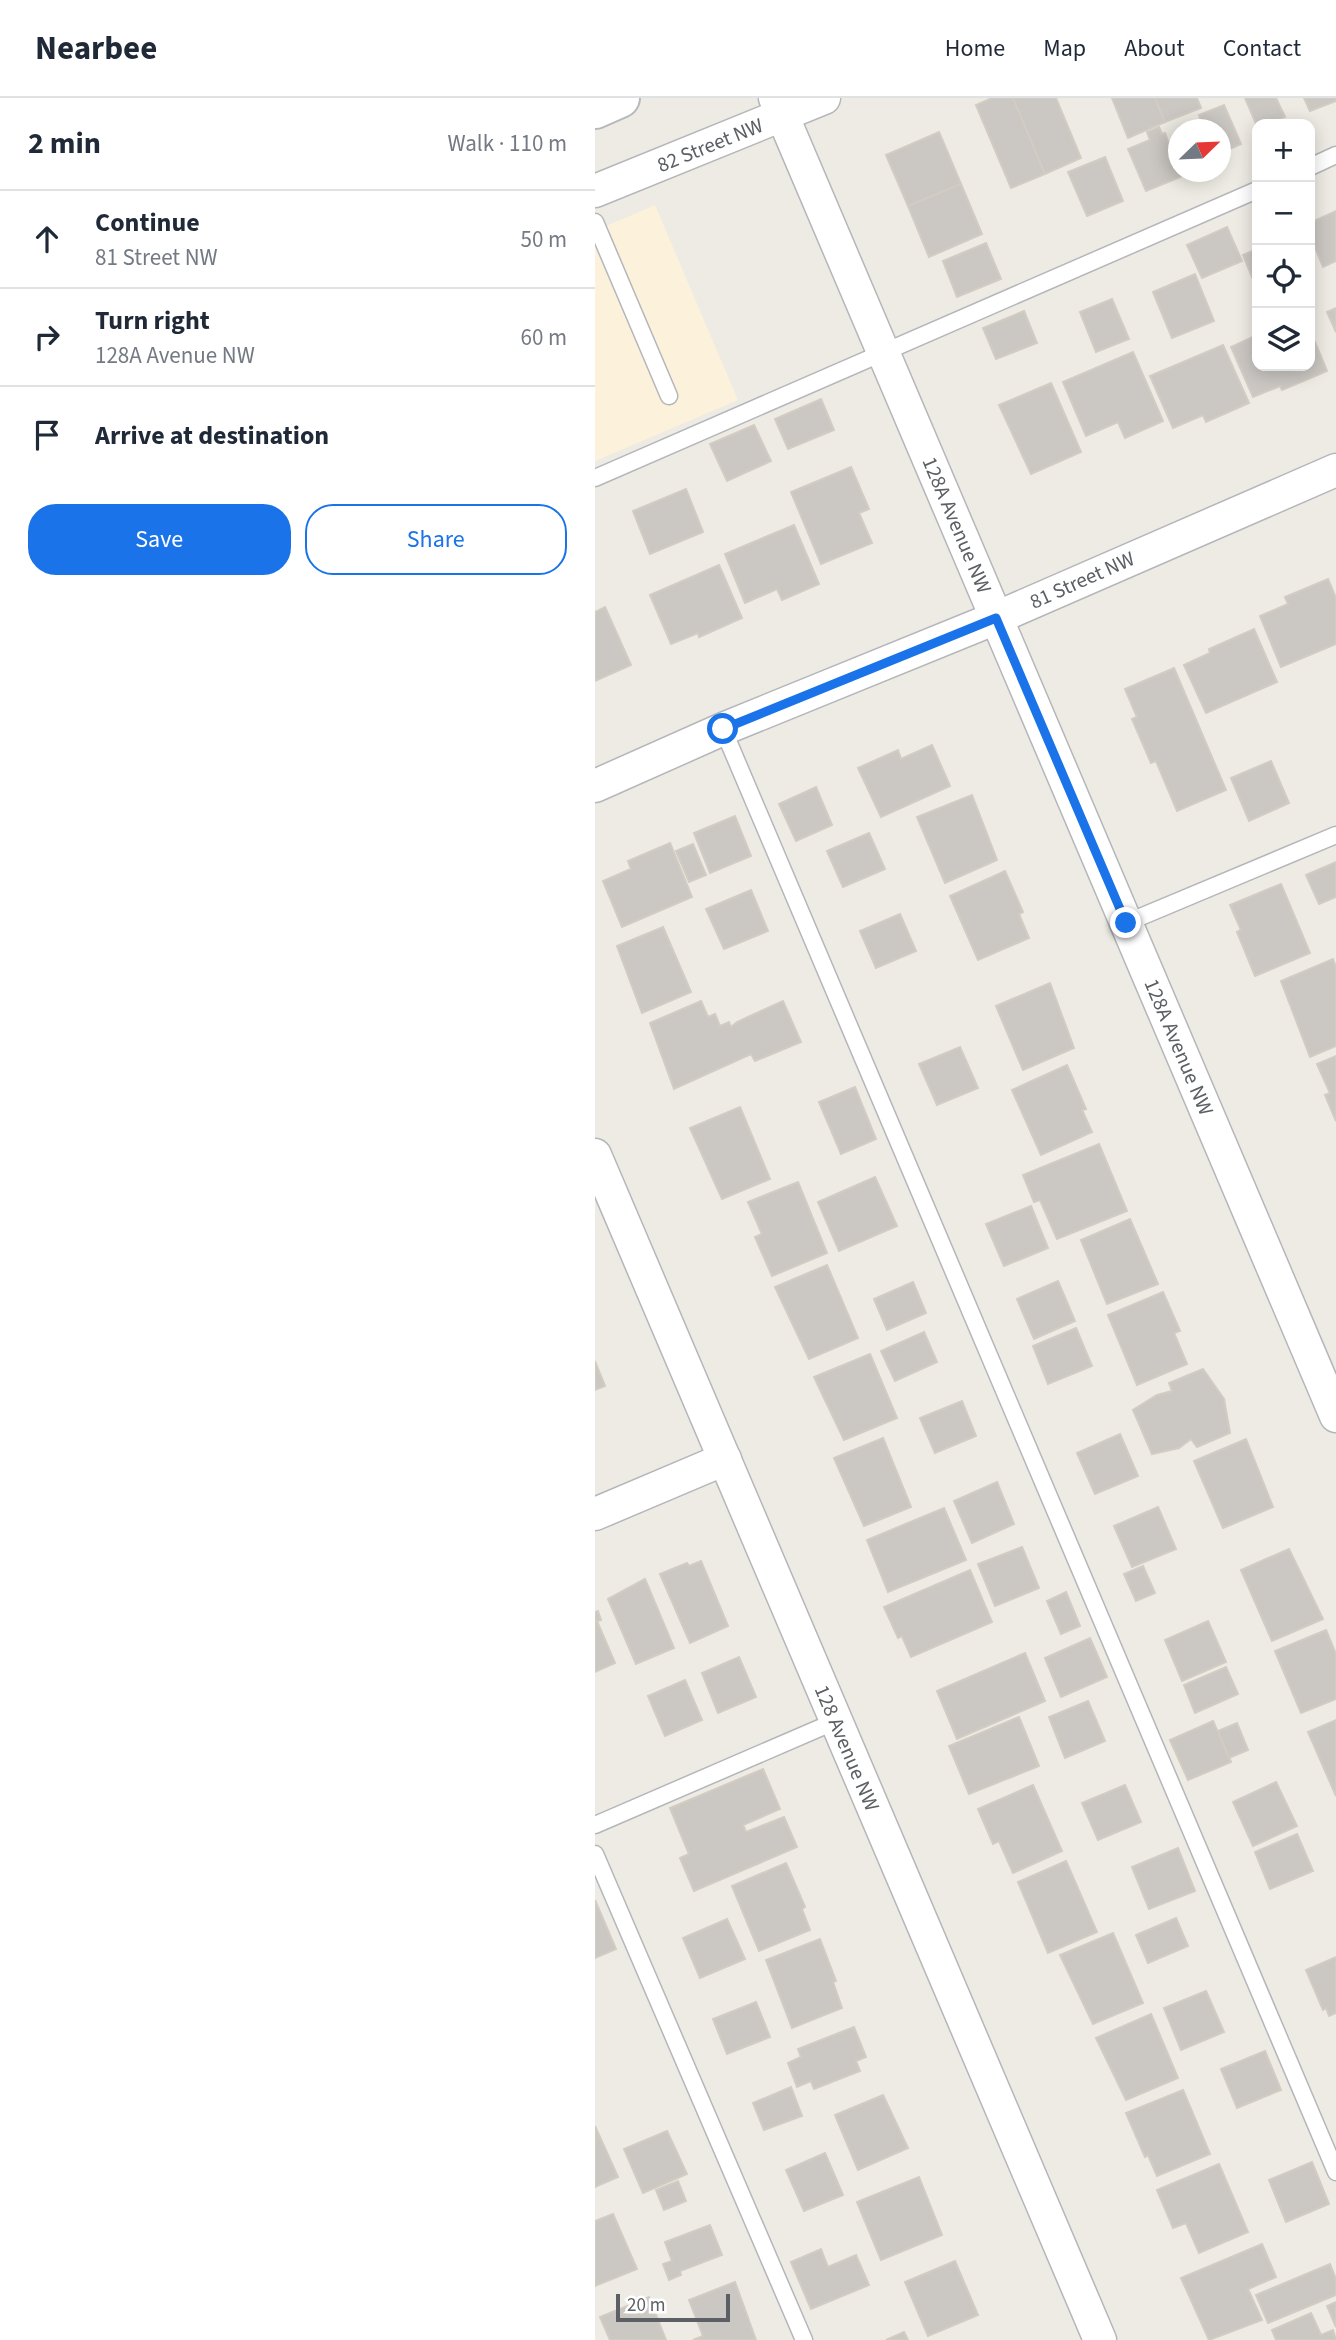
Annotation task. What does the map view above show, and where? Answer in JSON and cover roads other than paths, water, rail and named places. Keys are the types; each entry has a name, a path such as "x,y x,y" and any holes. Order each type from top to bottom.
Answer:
{"main road":[{"path":"595,109 619,98"}],"street":[{"name":"82 Street NW","path":"595,191 778,107 824,98"},
{"name":"128A Avenue NW","path":"778,107 1336,1416"},
{"name":"81 Street NW","path":"595,786 723,729 996,618 1336,470"},
{"name":"128 Avenue NW","path":"595,1155 1100,2340"},
{"path":"595,1514 725,1459"}],"lane":[{"path":"1315,165 1336,155"},
{"path":"595,478 1252,192"},
{"path":"595,222 669,396"},
{"path":"723,729 1336,2172"},
{"path":"1126,923 1336,835"},
{"path":"595,1825 836,1721"},
{"path":"595,1854 804,2340"}]}
